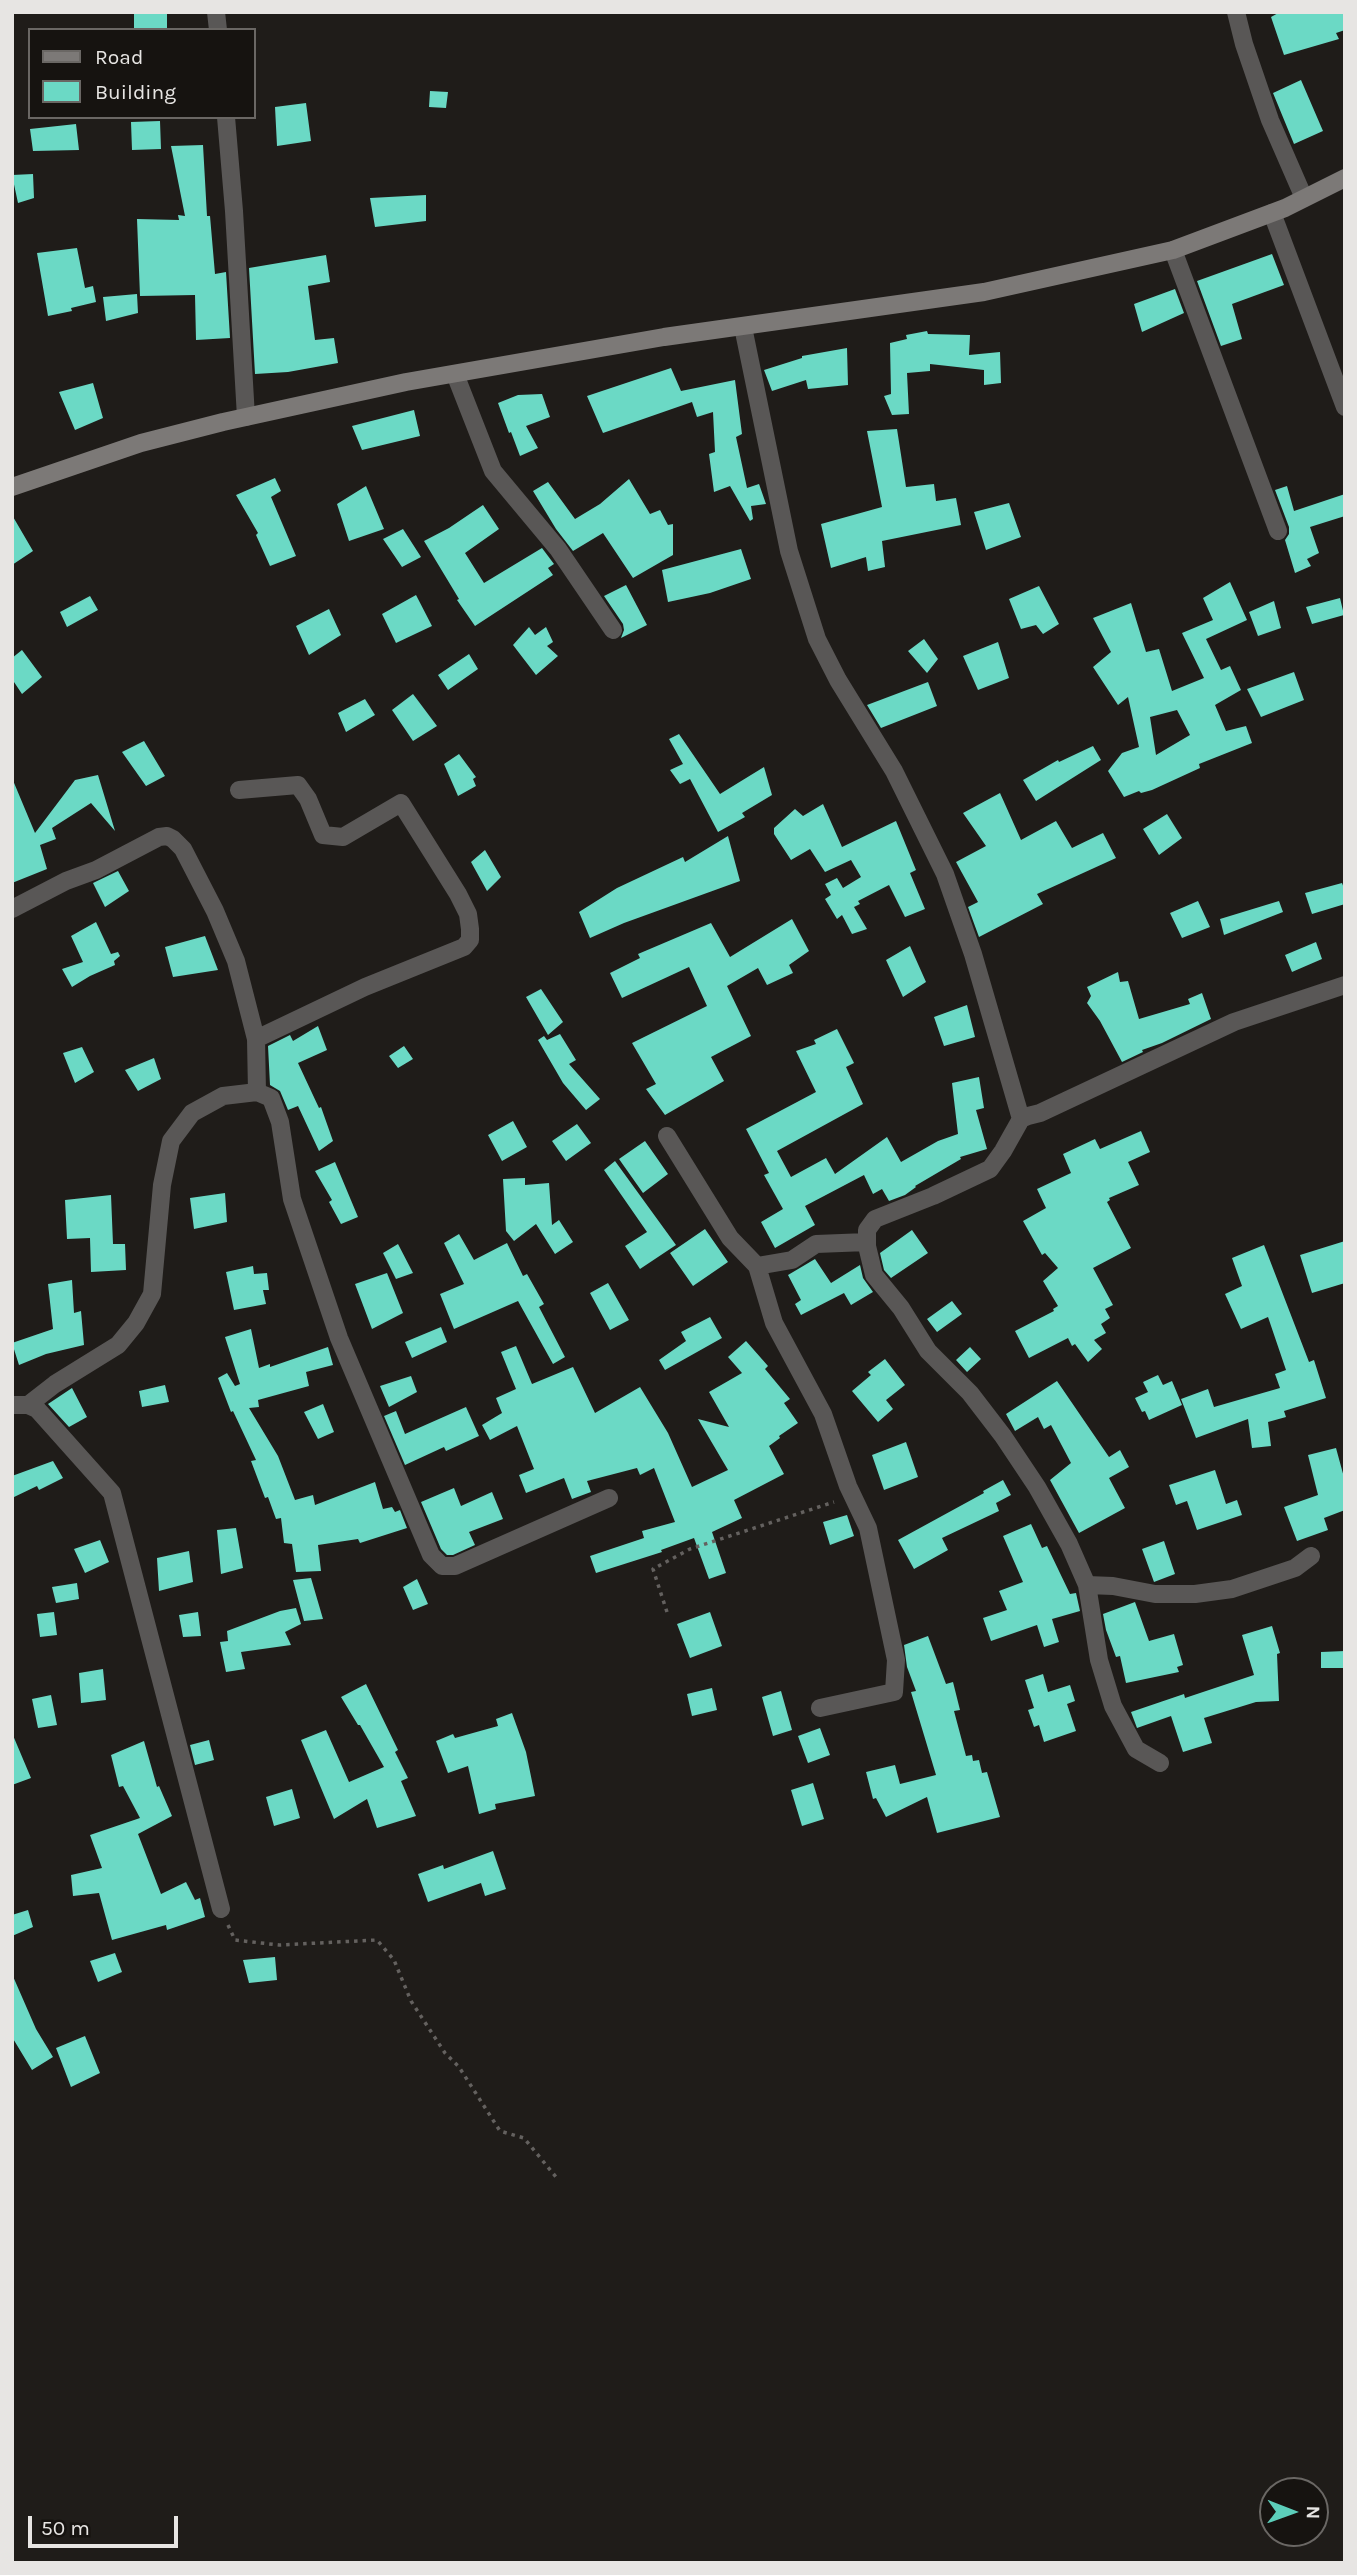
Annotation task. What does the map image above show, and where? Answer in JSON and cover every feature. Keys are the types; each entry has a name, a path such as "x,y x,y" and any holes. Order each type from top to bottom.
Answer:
{"street":[{"path":"1236,12 1270,120 1304,198"},
{"path":"226,119 246,417"},
{"path":"12,487 141,443 246,417 456,374 664,337 984,292 1173,250 1272,213 1345,178"},
{"path":"1272,213 1345,407"},
{"path":"1173,250 1278,531"},
{"path":"743,327 789,551 817,639 838,680 894,771 945,874 973,954 1021,1119"},
{"path":"456,374 493,471 558,548 613,630"},
{"path":"239,790 298,785 309,799 323,835 343,836 401,803 458,894 468,914 470,929 470,940 464,947 365,987 256,1039"},
{"path":"12,909 159,837 167,836 173,839 183,849 194,870 236,961 256,1039 257,1092"},
{"path":"1160,1763 1136,1749 1113,1706 1099,1660 1087,1585 1044,1498 971,1393 928,1352 901,1308 874,1275 867,1230 875,1219 990,1169 1021,1119 1040,1113 1234,1022 1345,985"},
{"path":"20,1405 118,1345 136,1323 152,1294 162,1185 171,1141 192,1112 223,1096 257,1092 271,1098 280,1122 292,1199 339,1338 431,1555 442,1566 455,1566 608,1497"},
{"path":"667,1136 730,1238 757,1266 774,1322 823,1414 853,1496 868,1528 896,1660 894,1692 820,1708"},
{"path":"757,1266 792,1260 816,1244 867,1242"},
{"path":"20,1405 37,1409 74,1447 112,1493 221,1909"},
{"path":"1087,1585 1113,1586 1155,1594 1195,1594 1232,1589 1295,1568 1311,1556"}],"path":[{"path":"667,1612 653,1569 690,1549 853,1496"},
{"path":"221,1909 235,1940 279,1945 377,1940 394,1960 411,2001 431,2033 444,2053 459,2067 500,2131 524,2138 556,2176"}],"building":[{"path":"134,12 167,12 167,28 134,28"},
{"path":"1280,12 1345,12 1345,30 1336,33 1339,39 1284,55 1271,17"},
{"path":"1301,80 1323,131 1294,144 1273,93"},
{"path":"430,91 448,92 446,108 429,107"},
{"path":"306,103 311,141 277,146 275,107"},
{"path":"160,121 161,149 132,150 131,122"},
{"path":"76,124 79,150 33,151 30,129"},
{"path":"203,145 207,216 210,216 215,274 226,272 230,338 196,340 195,295 140,296 137,219 179,220 178,215 185,216 171,146"},
{"path":"33,174 34,198 18,203 12,175"},
{"path":"426,195 426,221 375,227 370,198"},
{"path":"77,248 85,288 93,286 96,302 48,316 37,253"},
{"path":"1272,254 1284,285 1232,304 1242,339 1221,346 1197,281"},
{"path":"326,255 330,282 308,286 315,340 334,338 338,363 288,372 255,374 249,268"},
{"path":"1175,289 1184,313 1142,332 1134,304"},
{"path":"137,294 138,313 106,321 103,297"},
{"path":"927,331 928,334 970,335 969,355 1000,352 1001,383 984,385 984,370 930,364 930,371 907,373 909,414 892,415 884,396 891,394 890,343 907,339 906,335"},
{"path":"847,348 848,385 808,389 806,380 772,391 764,370 802,356"},
{"path":"671,368 681,391 735,380 742,434 736,437 747,488 759,484 766,504 751,506 753,519 750,521 730,486 714,492 709,454 715,452 713,412 697,417 692,402 603,433 587,396"},
{"path":"93,383 103,418 75,430 59,392"},
{"path":"542,394 550,417 526,426 538,448 520,456 498,403 518,395"},
{"path":"414,410 420,436 362,450 352,426"},
{"path":"897,429 906,487 934,484 936,501 956,498 961,525 882,541 885,567 868,571 866,557 831,568 821,524 882,507 867,431"},
{"path":"275,478 281,491 271,497 296,556 270,566 256,535 258,533 236,495"},
{"path":"629,479 650,514 660,510 668,525 673,524 673,555 633,578 603,533 573,551 533,491 548,482 575,519 600,504"},
{"path":"366,486 384,529 349,541 337,504"},
{"path":"1287,486 1294,511 1345,494 1345,516 1310,527 1319,553 1307,559 1311,566 1295,573 1285,540 1289,527 1275,490"},
{"path":"1009,503 1021,537 986,550 974,512"},
{"path":"483,505 499,529 465,553 484,583 542,548 554,564 548,568 553,575 475,626 424,541"},
{"path":"12,515 33,551 12,565"},
{"path":"403,529 421,557 402,567 383,539"},
{"path":"741,549 751,579 710,593 668,602 662,570"},
{"path":"1230,582 1247,620 1206,639 1221,670 1230,666 1241,690 1215,705 1226,731 1246,726 1252,743 1199,764 1200,768 1152,790 1141,793 1139,791 1124,797 1108,771 1122,753 1139,747 1128,697 1118,705 1093,667 1111,652 1093,618 1131,603 1146,652 1159,649 1172,691 1204,678 1182,633 1213,620 1203,598","holes":["1177,710 1190,735 1156,755 1150,717"]},
{"path":"626,585 647,625 621,638 623,624 604,596"},
{"path":"1039,586 1059,624 1043,634 1036,625 1021,629 1009,599"},
{"path":"416,595 432,626 396,643 382,614"},
{"path":"90,596 98,610 67,627 60,612"},
{"path":"1340,598 1344,615 1312,624 1306,607"},
{"path":"1274,601 1281,628 1258,636 1249,612"},
{"path":"329,609 341,635 309,655 296,626"},
{"path":"529,627 535,635 546,627 553,642 547,646 558,656 536,675 513,645"},
{"path":"924,639 938,659 927,673 908,651"},
{"path":"998,642 1009,678 978,690 963,656"},
{"path":"22,650 42,677 22,694 12,679 12,658"},
{"path":"469,654 478,669 448,690 438,675"},
{"path":"1294,672 1304,700 1261,717 1247,689"},
{"path":"928,682 937,706 881,728 867,705"},
{"path":"413,694 437,726 413,741 392,710"},
{"path":"365,699 375,715 346,732 338,713"},
{"path":"679,734 720,794 764,767 772,795 742,813 745,817 718,832 690,779 680,784 670,770 683,764 669,739"},
{"path":"144,741 165,776 146,786 122,752"},
{"path":"1093,746 1101,760 1036,801 1023,780 1058,760 1059,762"},
{"path":"459,754 476,777 473,779 476,786 458,796 444,764"},
{"path":"98,775 115,831 91,803 52,828 56,839 40,845 47,869 12,883 12,778 35,833 75,780"},
{"path":"1000,793 1021,840 1056,821 1072,848 1103,833 1116,858 1037,894 1043,904 979,937 968,907 978,902 956,862 986,846 963,813"},
{"path":"823,804 842,847 896,821 916,870 910,873 925,909 905,917 889,885 858,901 860,904 854,907 867,929 852,934 842,915 837,919 825,899 831,895 825,884 837,878 843,888 861,877 851,860 825,872 810,849 791,860 774,834 774,828 795,809 803,816"},
{"path":"1167,814 1182,838 1159,855 1143,829"},
{"path":"728,836 740,881 590,938 579,912 617,888 683,857 685,862"},
{"path":"485,850 501,877 487,891 471,862"},
{"path":"118,871 129,891 105,907 93,883"},
{"path":"1342,883 1345,904 1312,914 1305,893"},
{"path":"1198,901 1210,927 1182,938 1170,913"},
{"path":"1279,901 1283,912 1224,935 1220,919"},
{"path":"792,919 809,951 789,965 793,973 767,985 758,968 727,986 751,1036 711,1057 724,1081 665,1115 646,1089 656,1084 632,1043 707,1006 689,967 622,998 610,973 640,958 638,954 711,923 730,957"},
{"path":"96,922 111,954 118,952 120,956 114,961 115,965 72,987 62,969 83,962 71,936"},
{"path":"205,936 218,970 173,977 165,947"},
{"path":"1316,942 1322,959 1292,972 1285,955"},
{"path":"910,946 926,982 903,997 886,960"},
{"path":"1118,972 1120,982 1128,981 1139,1019 1190,1004 1188,999 1202,993 1211,1019 1142,1050 1143,1052 1122,1062 1087,1003 1091,996 1087,987"},
{"path":"541,989 563,1022 548,1035 526,997"},
{"path":"967,1005 975,1037 944,1046 934,1017"},
{"path":"318,1026 327,1050 298,1063 319,1108 321,1107 333,1141 319,1151 298,1106 288,1110 280,1091 270,1085 268,1046 290,1035 293,1041"},
{"path":"837,1029 854,1063 846,1067 863,1104 777,1151 791,1177 826,1158 835,1174 887,1137 901,1162 938,1141 958,1134 952,1083 979,1077 984,1108 976,1110 987,1149 960,1157 961,1159 915,1186 905,1195 889,1201 882,1189 873,1194 864,1175 805,1206 815,1225 775,1248 761,1222 783,1209 764,1175 769,1173 746,1129 816,1092 796,1051 816,1044 814,1040"},
{"path":"560,1034 576,1060 569,1064 600,1099 586,1110 563,1083 538,1040 544,1036 547,1040"},
{"path":"404,1046 413,1059 398,1068 389,1056"},
{"path":"82,1047 94,1072 75,1083 63,1053"},
{"path":"154,1058 161,1079 138,1091 125,1070"},
{"path":"513,1121 527,1147 502,1161 488,1135"},
{"path":"577,1124 591,1143 566,1161 552,1141"},
{"path":"1141,1131 1150,1152 1128,1162 1139,1185 1109,1198 1107,1202 1131,1248 1093,1268 1113,1305 1105,1309 1110,1318 1101,1324 1106,1333 1094,1340 1102,1349 1088,1362 1068,1338 1029,1358 1015,1331 1054,1311 1058,1306 1043,1281 1058,1268 1045,1253 1042,1255 1023,1221 1046,1208 1037,1189 1071,1173 1063,1154 1095,1139 1100,1149"},
{"path":"645,1141 668,1174 643,1193 619,1159"},
{"path":"615,1161 676,1245 640,1269 625,1246 647,1232 604,1170"},
{"path":"335,1162 358,1217 341,1224 329,1202 332,1200 315,1171"},
{"path":"525,1178 525,1185 549,1183 552,1225 559,1220 573,1242 555,1254 536,1224 514,1241 506,1231 503,1179"},
{"path":"225,1193 227,1222 194,1229 190,1198"},
{"path":"111,1195 113,1244 125,1244 126,1270 91,1272 90,1238 67,1239 65,1200"},
{"path":"705,1229 728,1262 693,1286 670,1253"},
{"path":"912,1230 928,1253 891,1278 884,1270 880,1253"},
{"path":"459,1234 474,1260 507,1243 523,1276 527,1274 544,1304 539,1307 565,1357 553,1364 518,1301 454,1329 440,1294 464,1284 444,1243"},
{"path":"1345,1241 1345,1283 1312,1293 1300,1255"},
{"path":"398,1244 413,1273 396,1279 383,1253"},
{"path":"1264,1245 1309,1362 1314,1360 1326,1398 1284,1411 1286,1417 1268,1422 1271,1446 1252,1448 1248,1419 1196,1438 1181,1399 1208,1389 1214,1407 1280,1388 1275,1374 1286,1370 1268,1317 1241,1329 1225,1294 1242,1286 1232,1258"},
{"path":"815,1259 831,1283 860,1265 863,1278 873,1292 851,1305 844,1293 801,1315 795,1304 801,1300 788,1275"},
{"path":"253,1266 254,1274 267,1273 269,1290 263,1290 266,1304 234,1310 226,1272"},
{"path":"387,1273 403,1313 372,1329 355,1284"},
{"path":"72,1280 74,1313 81,1311 84,1345 46,1354 19,1365 12,1343 53,1329 48,1284"},
{"path":"608,1283 629,1320 610,1330 590,1293"},
{"path":"952,1301 962,1314 937,1332 927,1319"},
{"path":"710,1317 722,1338 665,1370 659,1360 686,1341 681,1332"},
{"path":"441,1327 447,1342 412,1358 405,1342"},
{"path":"251,1329 259,1368 270,1364 270,1367 328,1347 333,1365 306,1372 309,1386 258,1400 259,1407 249,1408 278,1456 295,1500 313,1495 315,1505 375,1482 383,1509 392,1507 395,1512 400,1510 407,1528 360,1543 358,1539 318,1545 321,1571 296,1572 292,1544 284,1543 281,1518 276,1519 268,1497 265,1498 251,1461 256,1460 233,1411 231,1412 218,1378 227,1373 235,1386 240,1384 225,1337"},
{"path":"746,1341 768,1366 765,1369 790,1399 784,1403 798,1423 769,1446 784,1474 734,1500 742,1518 712,1532 726,1573 709,1579 694,1538 661,1550 662,1552 596,1573 590,1556 644,1538 642,1531 675,1522 654,1468 640,1475 637,1468 587,1481 591,1492 572,1499 564,1478 526,1493 519,1475 534,1469 517,1426 490,1440 482,1425 502,1413 496,1398 516,1389 501,1352 516,1346 532,1384 573,1367 595,1413 640,1387 668,1433 692,1487 728,1470 698,1419 729,1427 709,1392 742,1373 728,1357"},
{"path":"970,1347 981,1359 967,1372 956,1360"},
{"path":"885,1359 905,1385 886,1400 893,1409 878,1422 852,1391 871,1375 868,1372"},
{"path":"1158,1375 1163,1385 1172,1381 1182,1405 1149,1420 1135,1398 1148,1392 1143,1382"},
{"path":"411,1376 417,1392 389,1407 380,1386"},
{"path":"1057,1381 1109,1457 1120,1450 1129,1467 1109,1478 1125,1508 1079,1533 1050,1480 1071,1463 1051,1425 1044,1429 1038,1417 1015,1431 1006,1414"},
{"path":"165,1385 169,1402 142,1407 139,1391"},
{"path":"72,1388 87,1417 69,1427 48,1404"},
{"path":"323,1404 334,1432 318,1439 304,1412"},
{"path":"466,1407 479,1436 446,1451 444,1447 405,1465 384,1416 396,1411 405,1434"},
{"path":"906,1442 918,1477 884,1490 872,1455"},
{"path":"1336,1448 1345,1481 1345,1510 1324,1518 1328,1530 1297,1541 1284,1507 1318,1495 1308,1455"},
{"path":"53,1461 63,1478 39,1490 37,1486 12,1498 12,1476"},
{"path":"1215,1470 1226,1504 1237,1500 1242,1515 1197,1530 1187,1501 1176,1505 1169,1485"},
{"path":"1003,1480 1011,1495 996,1503 999,1511 942,1538 948,1550 914,1569 898,1540"},
{"path":"454,1488 461,1506 492,1492 503,1519 469,1532 475,1545 447,1555 441,1549 421,1502"},
{"path":"847,1515 854,1536 830,1545 823,1522"},
{"path":"1031,1524 1042,1548 1047,1546 1070,1594 1076,1593 1080,1611 1052,1619 1059,1642 1044,1647 1037,1625 991,1641 983,1618 1007,1610 999,1591 1023,1582 1003,1536"},
{"path":"236,1528 243,1568 221,1574 217,1530"},
{"path":"100,1540 109,1562 85,1573 74,1549"},
{"path":"1164,1541 1175,1574 1154,1582 1142,1549"},
{"path":"189,1551 193,1582 159,1591 157,1558"},
{"path":"311,1578 323,1619 304,1621 293,1580"},
{"path":"417,1579 428,1604 413,1610 403,1587"},
{"path":"77,1583 79,1599 56,1603 52,1587"},
{"path":"1135,1602 1149,1641 1174,1634 1183,1665 1177,1667 1179,1672 1126,1683 1120,1656 1116,1657 1103,1614"},
{"path":"296,1608 301,1624 285,1632 291,1645 241,1652 245,1669 226,1672 220,1642 228,1641 227,1631 280,1611"},
{"path":"54,1612 57,1635 40,1637 37,1614"},
{"path":"198,1612 201,1636 183,1637 179,1615"},
{"path":"710,1612 722,1646 690,1658 677,1624"},
{"path":"1272,1626 1280,1653 1277,1654 1279,1701 1256,1702 1204,1718 1212,1743 1183,1752 1171,1716 1137,1728 1131,1712 1184,1694 1185,1698 1254,1675 1242,1635"},
{"path":"928,1636 946,1684 953,1682 960,1710 954,1711 966,1756 972,1755 973,1761 979,1760 982,1773 987,1772 1000,1817 937,1833 927,1797 886,1817 876,1798 873,1799 866,1772 895,1765 900,1784 936,1775 911,1692 916,1691 907,1667 904,1645"},
{"path":"1345,1651 1345,1668 1321,1668 1321,1652"},
{"path":"103,1669 106,1700 81,1703 79,1673"},
{"path":"1043,1674 1048,1692 1070,1685 1075,1701 1067,1704 1076,1731 1044,1742 1039,1725 1034,1727 1028,1710 1034,1708 1025,1680"},
{"path":"366,1684 398,1750 395,1752 408,1778 401,1781 416,1816 377,1828 367,1799 334,1819 301,1740 326,1730 349,1782 384,1767 341,1697"},
{"path":"712,1688 717,1710 692,1716 687,1694"},
{"path":"781,1691 792,1730 773,1736 762,1697"},
{"path":"51,1695 57,1725 38,1728 32,1699"},
{"path":"512,1713 526,1752 535,1796 495,1804 496,1809 479,1814 468,1766 448,1773 436,1741 453,1734 455,1738 498,1726 496,1719"},
{"path":"820,1728 830,1755 808,1763 798,1736"},
{"path":"12,1733 31,1778 12,1785"},
{"path":"209,1740 214,1760 195,1765 190,1745"},
{"path":"144,1741 157,1787 159,1786 172,1816 138,1834 161,1894 186,1882 195,1900 200,1898 205,1917 167,1930 166,1925 112,1940 99,1893 73,1896 71,1875 102,1868 90,1835 140,1818 123,1786 119,1787 111,1755"},
{"path":"813,1783 824,1819 802,1826 791,1790"},
{"path":"292,1789 300,1818 274,1826 266,1797"},
{"path":"493,1851 506,1889 485,1896 481,1883 428,1902 418,1874 443,1865 444,1869"},
{"path":"28,1910 33,1927 12,1936 12,1915"},
{"path":"115,1953 122,1972 98,1982 90,1961"},
{"path":"275,1957 277,1980 249,1983 243,1960"},
{"path":"12,1974 36,2029 53,2057 32,2070 12,2037"},
{"path":"85,2036 100,2073 71,2087 56,2048"}]}
